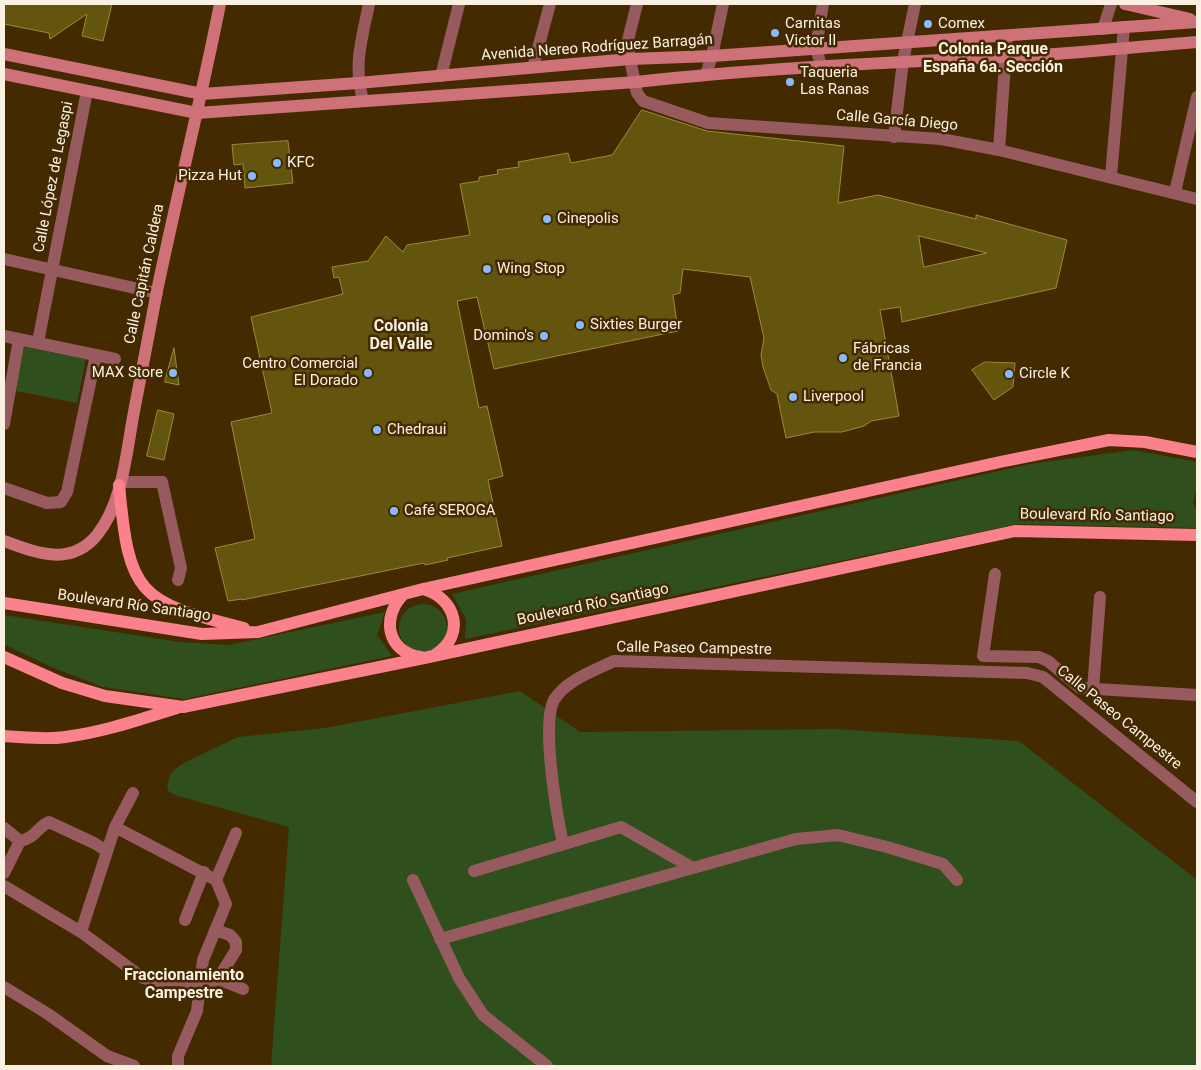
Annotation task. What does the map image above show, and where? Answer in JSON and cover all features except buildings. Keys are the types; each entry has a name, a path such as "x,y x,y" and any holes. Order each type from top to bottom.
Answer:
{"main road":[{"name":"Boulevard Río Santiago","path":"4,603 202,634 258,632 423,589 1000,462 1109,440 1145,442 1197,452"},
{"path":"120,483 126,549 140,583 152,596 187,614 258,632"},
{"name":"Boulevard Río Santiago","path":"4,657 62,683 105,696 183,707 1015,531 1197,535"},
{"path":"404,594 392,609 389,618 392,637 405,652 429,656 442,650 453,633 452,614 441,597 423,589"},
{"path":"4,736 65,737 109,728 183,707"}],"street":[{"name":"Calle Capitán Caldera","path":"4,541 39,554 70,554 82,548 96,536 108,518 120,483 157,293 202,94 220,4"},
{"path":"363,100 358,83 357,63 369,4"},
{"path":"441,76 458,4"},
{"path":"533,67 550,4"},
{"path":"636,82 627,44 637,4"},
{"path":"706,74 712,56 722,4"},
{"path":"820,66 816,47 823,4"},
{"path":"894,137 903,61 915,4"},
{"path":"1103,29 1111,4"},
{"path":"1125,4 1197,21"},
{"name":"Avenida Nereo Rodríguez Barragán","path":"4,54 202,94 358,83 630,59 712,56 1197,21"},
{"path":"1111,176 1124,27"},
{"path":"999,150 1007,36"},
{"path":"4,74 197,113 636,82 706,74 903,61 1006,57 1197,42"},
{"name":"Calle García Diego","path":"636,82 637,93 643,101 708,123 941,139 999,150 1111,176 1197,199"},
{"name":"Calle López de Legaspi","path":"38,342 87,90"},
{"path":"1175,192 1197,97"},
{"path":"4,258 157,293"},
{"path":"4,336 115,359"},
{"path":"4,424 19,339"},
{"path":"4,488 47,503 61,502 67,492 96,355"},
{"path":"120,483 162,482 180,568 178,580"},
{"path":"995,574 984,656 1038,657 1048,660 1080,688 1197,695"},
{"path":"1093,689 1100,597"},
{"name":"Calle Paseo Campestre","path":"564,844 554,803 549,722 554,700 574,680 614,661 1027,673 1043,677 1197,802"},
{"path":"81,932 116,827 133,793"},
{"path":"4,828 20,840 29,839 38,833 43,825 49,822 94,842 108,851"},
{"path":"116,827 216,880 226,904 203,960 200,974 202,987 197,1011 178,1056 178,1066"},
{"path":"474,871 621,827 691,867"},
{"path":"216,880 236,833"},
{"path":"440,939 796,839 838,835 887,847 943,864 957,880"},
{"path":"4,873 20,840"},
{"path":"185,920 204,872"},
{"path":"413,880 459,978 483,1016 547,1066"},
{"path":"4,886 81,932 143,978 155,981 180,980 202,987 218,979 236,950 236,942 230,935 215,930"},
{"path":"218,979 243,989"},
{"path":"4,987 48,1014 107,1056 134,1066"}],"green space":[{"path":"20,346 86,359 77,403 11,390"},
{"path":"1134,450 1197,462 1197,487 1193,502 1197,514 1197,528 1018,524 465,639 466,619 452,594 1030,464"},
{"path":"423,604 432,606 440,611 445,619 447,628 445,637 440,645 432,650 423,652 414,650 406,645 401,637 399,628 401,619 406,611 414,606"},
{"path":"385,612 377,635 392,656 184,699 103,687 49,666 4,644 4,615 180,642 229,645"},
{"path":"520,691 580,732 835,729 1019,741 1197,880 1197,1066 271,1066 289,827 169,792 167,786 171,773 182,764 238,737 325,728"}],"place":[{"name":"Comex","path":"928,24"},
{"name":"Carnitas Victor II","path":"775,33"},
{"name":"Taqueria Las Ranas","path":"790,82"},
{"name":"KFC","path":"277,163"},
{"name":"Pizza Hut","path":"252,176"},
{"name":"Cinepolis","path":"547,219"},
{"name":"Wing Stop","path":"487,269"},
{"name":"Sixties Burger","path":"580,325"},
{"name":"Domino's","path":"544,336"},
{"name":"Fábricas de Francia","path":"843,358"},
{"name":"MAX Store","path":"173,373"},
{"name":"Centro Comercial El Dorado","path":"368,373"},
{"name":"Circle K","path":"1009,374"},
{"name":"Liverpool","path":"793,397"},
{"name":"Chedraui","path":"377,430"},
{"name":"Café SEROGA","path":"394,511"}],"district":[{"name":"Colonia Parque España 6a. Sección","path":"993,59"},
{"name":"Colonia Del Valle","path":"401,336"},
{"name":"Fraccionamiento Campestre","path":"184,985"}]}
